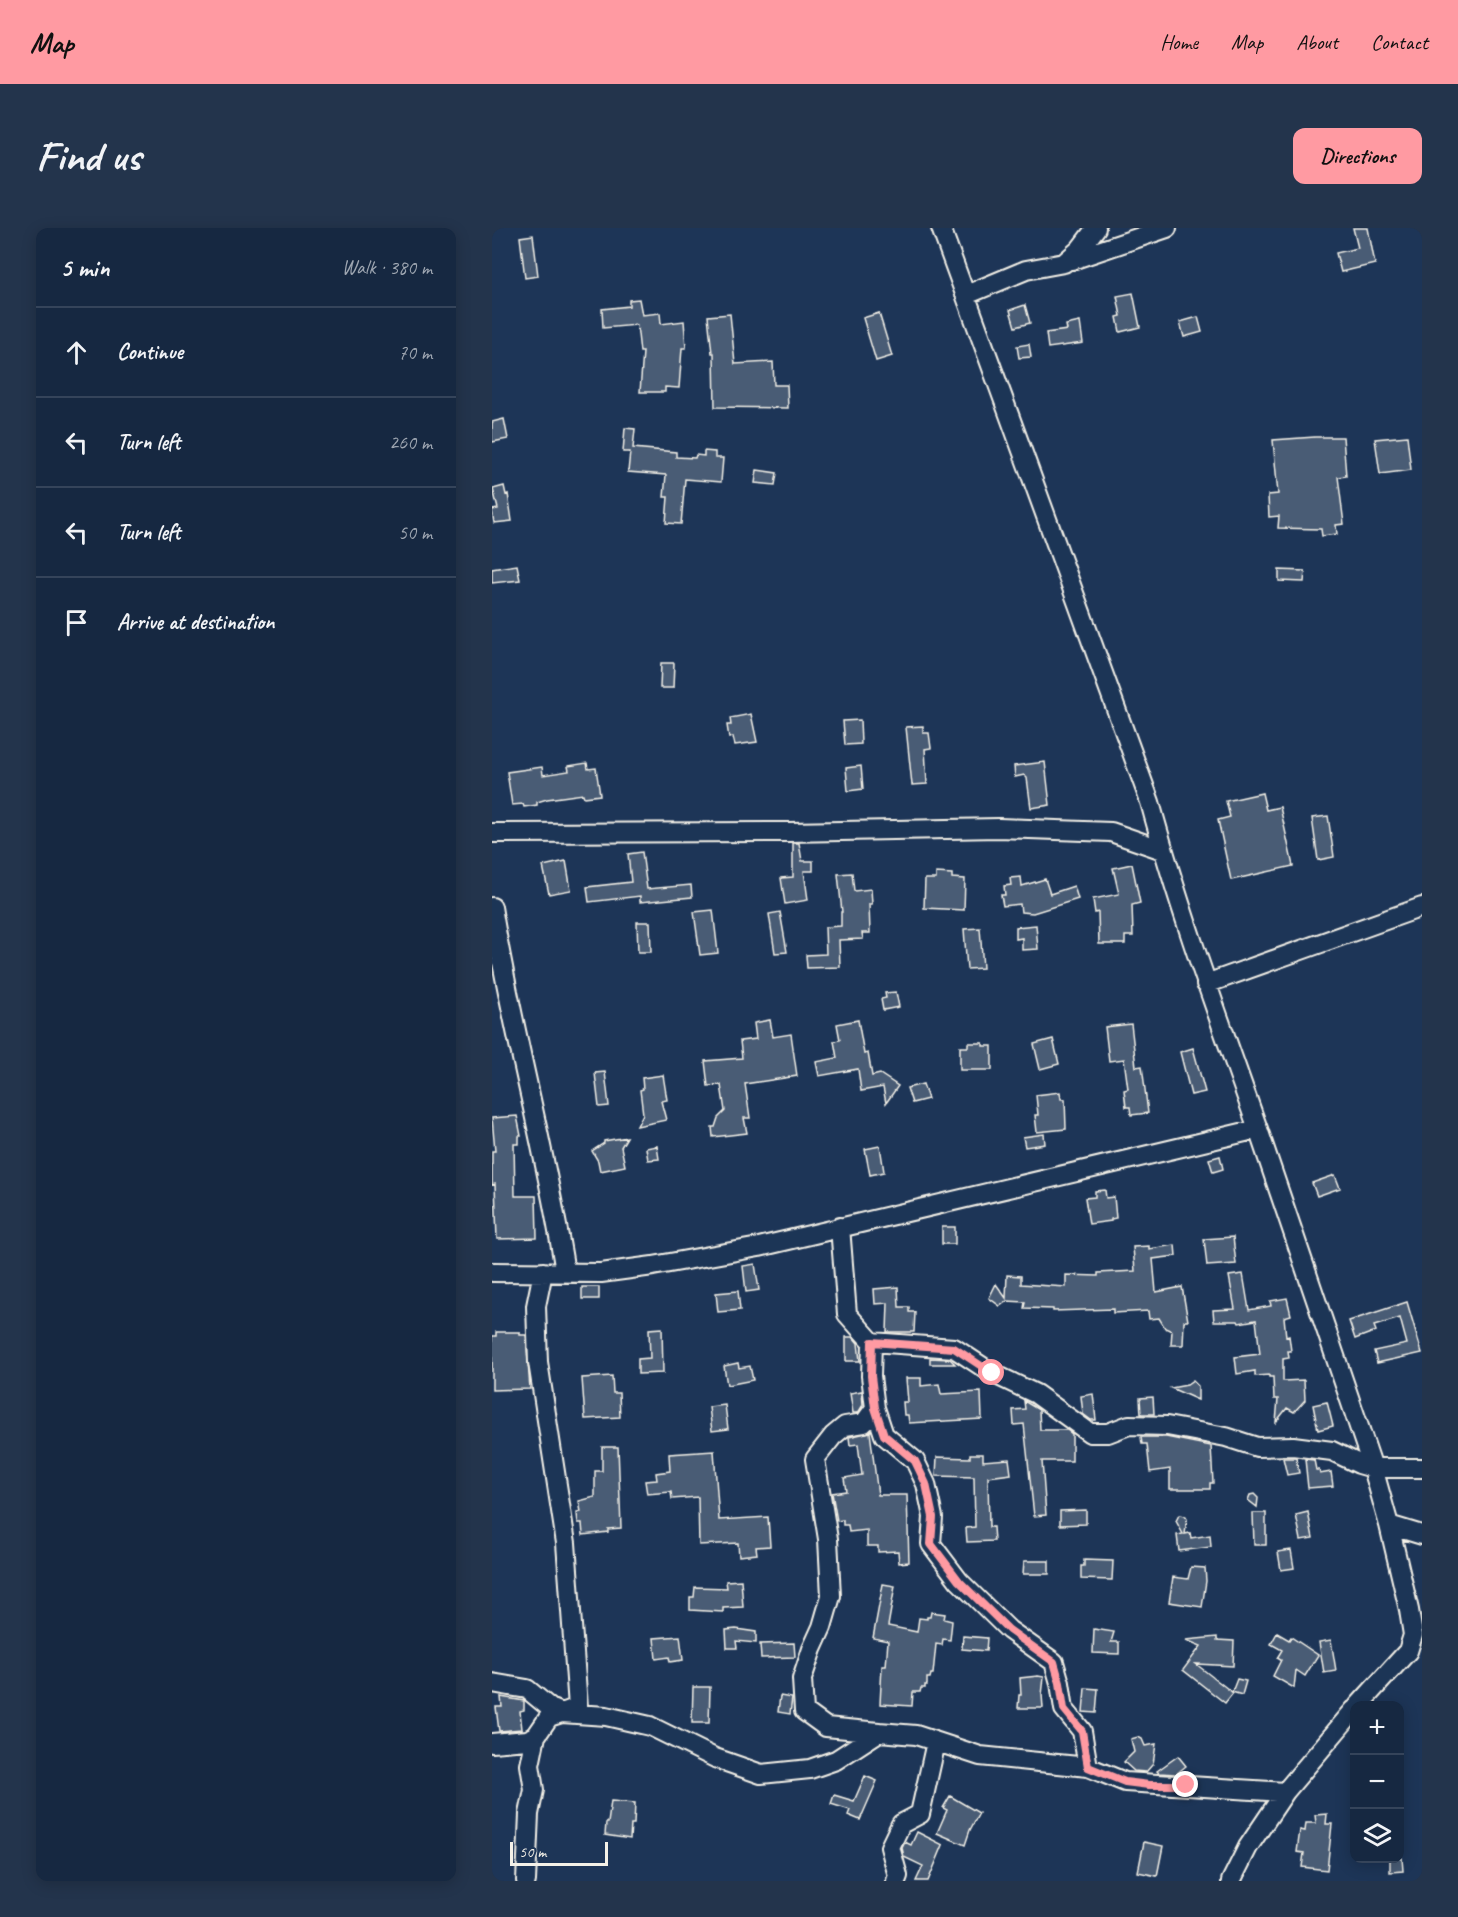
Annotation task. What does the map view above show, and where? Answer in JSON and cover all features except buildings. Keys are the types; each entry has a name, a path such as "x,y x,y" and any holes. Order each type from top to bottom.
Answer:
{"street":[{"path":"941,228 1150,802 1206,984 1258,1129 1373,1468 1389,1525 1413,1635 1408,1651 1363,1701"},
{"path":"1064,263 1080,249 1096,228"},
{"path":"966,295 1026,270 1064,263 1167,228"},
{"path":"492,833 789,832 999,828 1110,832 1163,850"},
{"path":"1206,984 1422,907"},
{"path":"492,912 555,1208 565,1272"},
{"path":"492,1272 601,1273 759,1247 1258,1129"},
{"path":"840,1227 847,1314 872,1342 871,1376 875,1408 884,1435 915,1461 926,1484 933,1517 931,1544 959,1581 1009,1630 1054,1662 1064,1709 1082,1731 1088,1767"},
{"path":"526,1881 529,1814 534,1790 530,1765 536,1736 549,1717 578,1707 565,1533 538,1362 537,1306 543,1272"},
{"path":"872,1342 954,1348 992,1373 1036,1394 1090,1433 1108,1433 1129,1425 1167,1426 1226,1437 1257,1447 1293,1446 1332,1451 1373,1468 1422,1468"},
{"path":"875,1408 864,1423 845,1426 833,1436 815,1459 828,1539 831,1596 802,1679 804,1711 826,1727 916,1735 980,1756 1088,1767 1125,1782 1285,1792"},
{"path":"1389,1525 1422,1535"},
{"path":"492,1683 527,1689 550,1708 562,1713 606,1716 650,1726 715,1758 761,1774 810,1769 836,1760 879,1732"},
{"path":"1231,1881 1248,1847 1285,1792 1350,1715"},
{"path":"492,1743 527,1740 536,1736"},
{"path":"896,1881 898,1876 890,1847 901,1824 920,1814 936,1742"}],"route":[{"path":"992,1373 954,1348 872,1342 871,1376 875,1408 884,1435 915,1461 926,1484 933,1517 931,1544 959,1581 1009,1630 1054,1662 1064,1709 1082,1731 1088,1767 1125,1782 1149,1785 1186,1785"}]}
